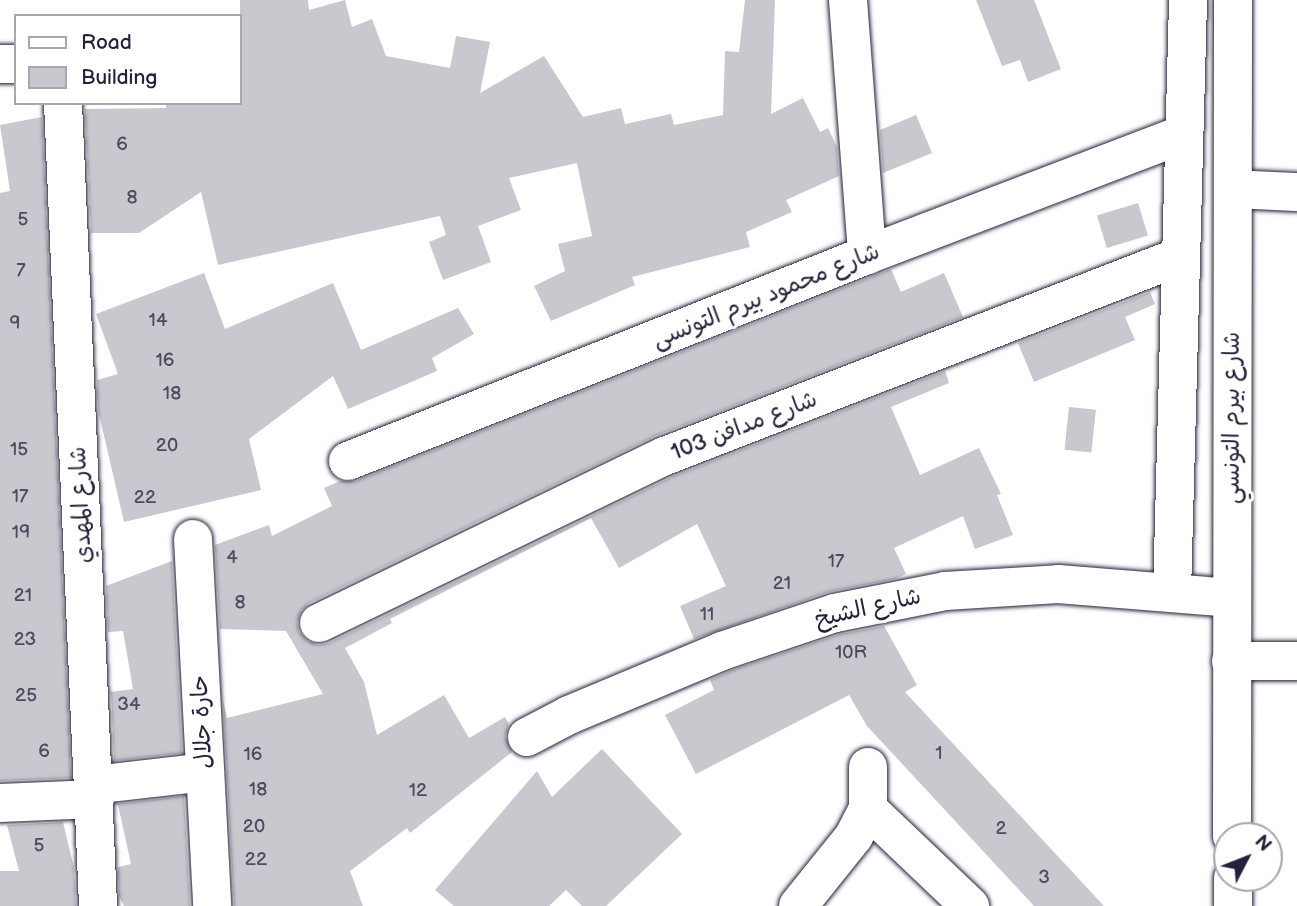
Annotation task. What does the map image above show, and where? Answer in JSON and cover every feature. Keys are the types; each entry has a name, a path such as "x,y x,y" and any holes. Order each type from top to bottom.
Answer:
{"street":[{"path":"848,0 867,255"},
{"path":"1172,593 1188,0"},
{"name":"شارع بيرم التونسي","path":"1232,822 1233,0"},
{"name":"شارع المهدي","path":"63,105 98,906"},
{"name":"شارع محمود بيرم التونسى","path":"348,461 867,255 1184,134"},
{"path":"1233,189 1297,192"},
{"name":"شارع مدافن 103","path":"319,623 665,456 1181,256"},
{"name":"حارة جلال","path":"193,539 212,906"},
{"name":"شارع الشيخ","path":"527,737 569,715 722,651 835,613 945,591 1058,584 1231,598"},
{"path":"1231,661 1297,661"},
{"path":"807,903 854,836 869,809 868,767"},
{"path":"0,803 94,792 205,772"},
{"path":"869,809 970,906"}],"building":[{"path":"240,0 308,0 309,10 345,0 352,27 372,19 386,56 450,68 456,36 490,42 480,93 544,56 583,117 621,108 625,124 671,114 674,125 723,115 725,51 739,52 745,0 775,0 771,114 803,98 820,132 828,128 837,147 839,176 786,200 792,212 746,232 750,247 632,277 635,285 551,321 534,286 565,271 558,244 592,236 577,163 509,178 521,210 478,226 491,262 443,280 429,242 446,235 440,216 218,265 201,192 139,233 91,233 85,109 242,105"},
{"path":"976,0 1034,0 1061,69 1028,82 1020,60 1002,66"},
{"path":"916,115 932,153 883,173 880,130"},
{"path":"42,117 71,778 0,781 0,193 10,191 0,125"},
{"path":"1138,203 1148,236 1107,248 1097,216"},
{"path":"891,269 901,292 944,273 963,317 655,436 309,603 301,611 297,622 299,632 307,641 318,645 329,643 674,476 945,371 949,383 891,407 920,475 979,448 1001,494 997,495 1013,535 975,549 963,516 894,548 906,574 895,579 828,592 694,639 680,606 726,586 697,524 619,568 591,518 390,619 392,623 345,648 364,682 377,735 444,695 469,738 505,717 509,724 505,737 512,752 410,833 407,828 350,871 363,906 234,906 223,701 227,718 323,694 286,631 220,629 215,545 269,525 272,536 332,506 324,488 340,481 356,481"},
{"path":"204,273 225,329 333,283 361,350 458,308 474,334 432,358 437,371 348,409 333,376 249,439 261,490 124,522 98,410 97,380 118,374 96,314"},
{"path":"1150,292 1155,304 1125,317 1135,340 1034,382 1018,343"},
{"path":"1069,407 1096,410 1091,453 1065,450"},
{"path":"172,561 182,753 114,761 111,692 133,689 123,631 108,632 106,586"},
{"path":"884,626 917,685 905,692 1104,906 1034,906 867,726 849,695 696,774 665,715 714,690 710,680 730,671 841,634"},
{"path":"602,749 682,834 606,906 582,906 566,890 549,906 454,906 435,890 537,771 552,797"},
{"path":"184,796 190,906 124,906 119,896 118,867 131,864 116,804"},
{"path":"63,822 74,868 76,906 0,906 0,871 19,871 7,825"}]}
